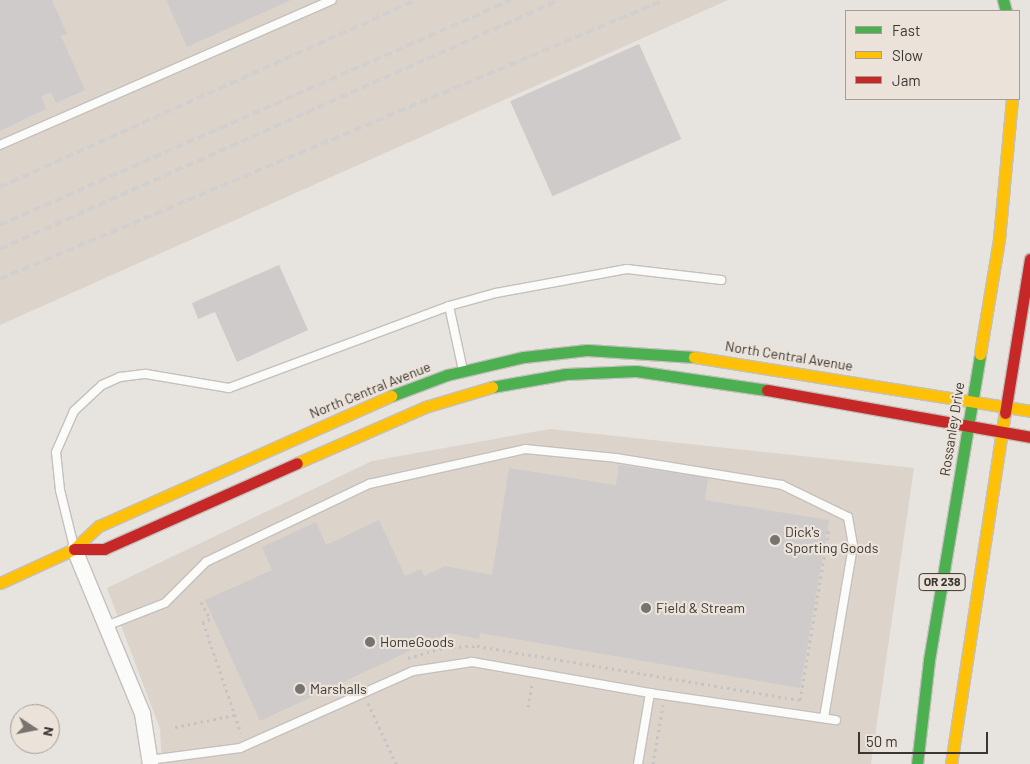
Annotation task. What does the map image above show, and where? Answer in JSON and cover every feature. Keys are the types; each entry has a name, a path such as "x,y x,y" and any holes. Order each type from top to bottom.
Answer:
{"street":[{"name":"Rossanley Drive","path":"916,764 1005,196 1012,100"},
{"name":"OR 238","path":"951,764 1001,430 1030,259"},
{"name":"North Central Avenue","path":"0,583 74,549 99,526 412,386 463,371 541,355 633,351 693,356 1030,411"},
{"name":"North Central Avenue","path":"74,549 104,548 425,407 530,379 636,371 968,423 1030,437"},
{"path":"74,549 142,713 150,762"}],"lane":[{"path":"0,145 332,0"},
{"path":"74,549 60,490 56,452 74,411 102,385 146,374 229,388 450,306 627,269 721,280"},
{"path":"450,306 463,371"},
{"path":"106,626 166,604 206,562 369,484 526,449 616,458 782,485 848,517 853,546 824,718"},
{"path":"150,762 240,748 413,671 472,662 650,693 836,720"},
{"path":"638,764 650,693"}],"path":[{"path":"653,764 668,679"},
{"path":"364,693 396,764"},
{"path":"175,728 235,715"}],"shaded area":[{"path":"0,0 728,0 0,325"},
{"path":"550,429 914,468 871,764 162,764 160,729 107,588 372,461"}],"building":[{"path":"0,0 52,0 67,34 61,36 85,90 56,103 51,92 41,97 46,109 0,131"},
{"path":"166,0 291,0 187,47"},
{"path":"639,44 681,139 552,196 510,101"},
{"path":"279,265 308,330 237,362 215,312 198,319 192,303"},
{"path":"619,465 708,478 705,500 829,520 800,688 480,633 479,639 448,633 260,721 205,600 272,570 262,547 316,522 326,545 379,520 405,576 421,569 424,576 445,566 492,575 509,468 616,485"}],"railway":[{"path":"0,187 417,0"},
{"path":"0,225 511,0"},
{"path":"0,249 559,0"},
{"path":"0,279 664,0"}],"traffic: fast":[{"path":"1003,0 1006,10"},
{"path":"391,396 447,375 524,357 587,350 694,357"},
{"path":"917,764 929,660 980,354"},
{"path":"492,387 566,374 636,371 767,390"}],"traffic: slow":[{"path":"980,354 999,239 1012,100"},
{"path":"694,357 1030,411"},
{"path":"297,463 425,407 492,387"},
{"path":"0,583 74,549 99,526 391,396"},
{"path":"951,764 1005,413"}],"traffic: jam":[{"path":"1005,413 1030,259"},
{"path":"767,390 1030,437"},
{"path":"74,549 104,549 297,463"}],"place":[{"name":"Dick's Sporting Goods","path":"775,540"},
{"name":"Field & Stream","path":"646,608"},
{"name":"HomeGoods","path":"370,642"},
{"name":"Marshalls","path":"300,689"}]}
